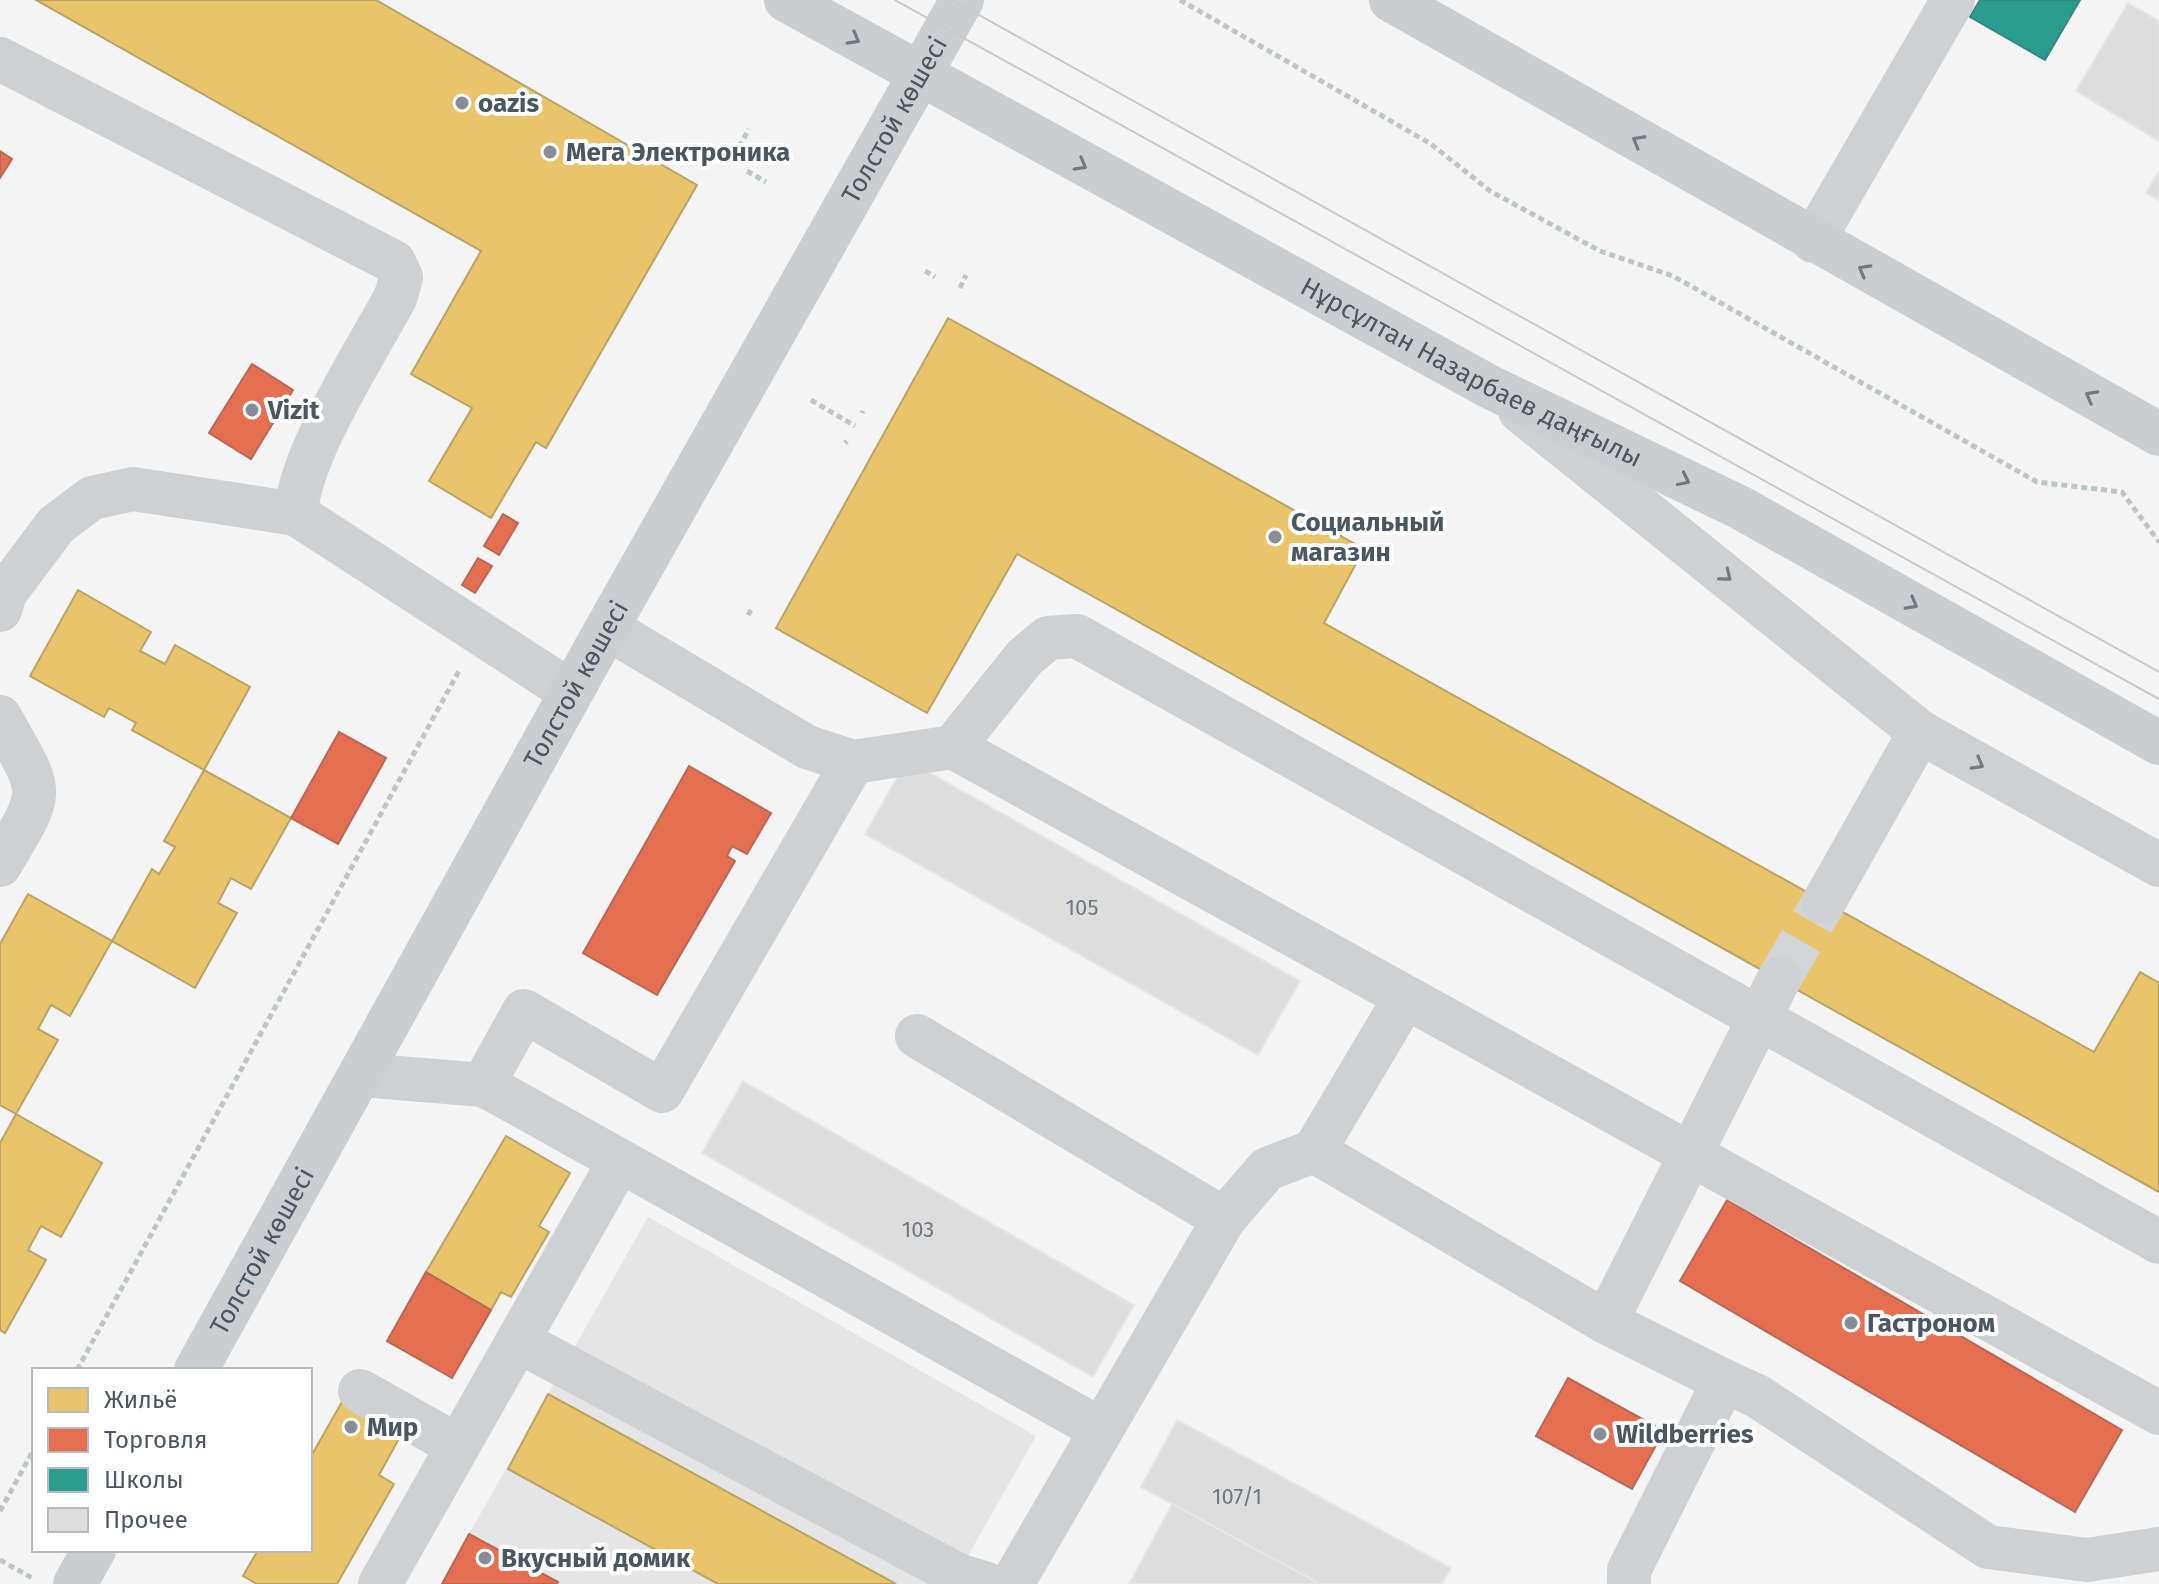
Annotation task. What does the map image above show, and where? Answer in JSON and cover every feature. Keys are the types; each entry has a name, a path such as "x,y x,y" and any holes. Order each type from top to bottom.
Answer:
{"main road":[{"name":"Нұрсұлтан Назарбаев даңғылы","path":"786,0 1490,387 1741,508 2159,743"},
{"name":"Толстой көшесі","path":"197,1368 362,1075 571,692 962,0"},
{"path":"1391,0 2159,434"},
{"path":"75,1584 93,1552"}],"street":[{"path":"1813,241 1953,0"},
{"path":"0,59 394,262 401,277 396,296 310,458 297,490 296,514"},
{"path":"1490,387 1920,732 2159,865"},
{"path":"0,610 5,593 56,525 92,498 133,489 296,514 571,692"},
{"path":"607,628 807,747 853,762 953,747 1405,998 1692,1152 2159,1413"},
{"path":"953,747 1025,657 1048,638 1077,636 2159,1242"},
{"path":"0,717 32,775 37,791 34,808 0,865"},
{"path":"1824,902 1920,732"},
{"path":"483,1085 524,1011 662,1091 853,762"},
{"path":"1606,1322 1779,979"},
{"path":"1012,1584 1224,1219 1267,1169 1314,1151 1405,998"},
{"path":"917,1036 1224,1219"},
{"path":"362,1075 483,1085 1100,1429"},
{"path":"1314,1151 1606,1322 1757,1396 1988,1547 2080,1572 2159,1549"},
{"path":"380,1584 619,1162"},
{"path":"518,1341 958,1575 987,1584"},
{"path":"1629,1584 1629,1570 1724,1381"},
{"path":"360,1391 458,1446"}],"path":[{"path":"1180,0 1431,144 1490,191 1600,251 1673,276 2037,482 2122,492 2159,542"},
{"path":"739,147 749,129"},
{"path":"747,171 766,182"},
{"path":"925,271 935,277"},
{"path":"960,288 966,275"},
{"path":"811,400 855,426"},
{"path":"78,1368 479,633"},
{"path":"0,1511 32,1453"},
{"path":"0,1560 44,1584"}],"shaded area":[{"path":"648,1217 1036,1436 952,1584 557,1584 469,1534"}],"building: Жильё":[{"path":"36,0 376,0 697,185 546,448 536,442 491,518 429,481 472,408 411,374 481,251"},
{"path":"948,318 1364,549 1324,623 2094,1052 2140,972 2159,983 2159,1192 1017,554 927,713 776,628"},
{"path":"78,590 151,632 140,651 165,664 175,645 250,687 204,770 132,730 136,723 109,708 104,717 30,676"},
{"path":"204,770 291,818 251,889 231,878 218,903 237,913 195,988 112,941 152,869 159,874 175,847 164,841"},
{"path":"28,894 112,941 70,1016 51,1005 38,1029 58,1040 16,1114 0,1105 0,944"},
{"path":"16,1114 102,1163 61,1237 41,1226 28,1250 46,1260 5,1333 0,1330 0,1143"},
{"path":"506,1136 570,1173 539,1226 549,1232 511,1297 501,1292 491,1310 426,1272"},
{"path":"347,1393 406,1426 379,1475 394,1484 337,1584 257,1584 243,1576 257,1552 312,1552 312,1454"},
{"path":"548,1394 896,1584 718,1584 508,1469"}],"building: Торговля":[{"path":"0,151 12,159 0,178"},
{"path":"252,364 293,390 251,459 209,433"},
{"path":"503,514 518,523 499,555 484,546"},
{"path":"478,558 492,566 475,593 462,585"},
{"path":"339,732 386,758 338,844 291,818"},
{"path":"689,766 771,813 747,854 732,846 727,856 735,861 657,995 583,953"},
{"path":"1727,1200 2122,1430 2075,1512 1680,1281"},
{"path":"426,1272 491,1310 452,1378 387,1341"},
{"name":"Wildberries","path":"1568,1378 1664,1431 1632,1489 1536,1436"},
{"name":"Вкусный домик","path":"469,1534 558,1582 557,1584 442,1584"}],"building: Школы":[{"path":"1980,0 2080,0 2045,60 1970,17"}],"building: Прочее":[{"path":"2128,3 2159,21 2159,141 2076,91"},
{"path":"2159,171 2159,200 2146,193"},
{"path":"907,760 1300,981 1258,1055 865,834"},
{"path":"743,1081 1134,1305 1093,1377 702,1153"},
{"path":"1177,1420 1451,1568 1442,1584 1320,1584 1141,1487"},
{"path":"1172,1504 1320,1584 1129,1584"}],"tunnel":[{"path":"1779,979 1824,902"}],"tram line":[{"path":"895,0 2159,699"},
{"path":"952,0 2159,672"}],"place":[{"name":"oazis","path":"462,103"},
{"name":"Мега Электроника","path":"550,152"},
{"name":"Vizit","path":"252,410"},
{"name":"Социальный магазин","path":"1275,537"},
{"name":"Гастроном","path":"1851,1323"},
{"name":"Мир","path":"351,1427"},
{"name":"Wildberries","path":"1600,1434"},
{"name":"Вкусный домик","path":"485,1558"}]}
